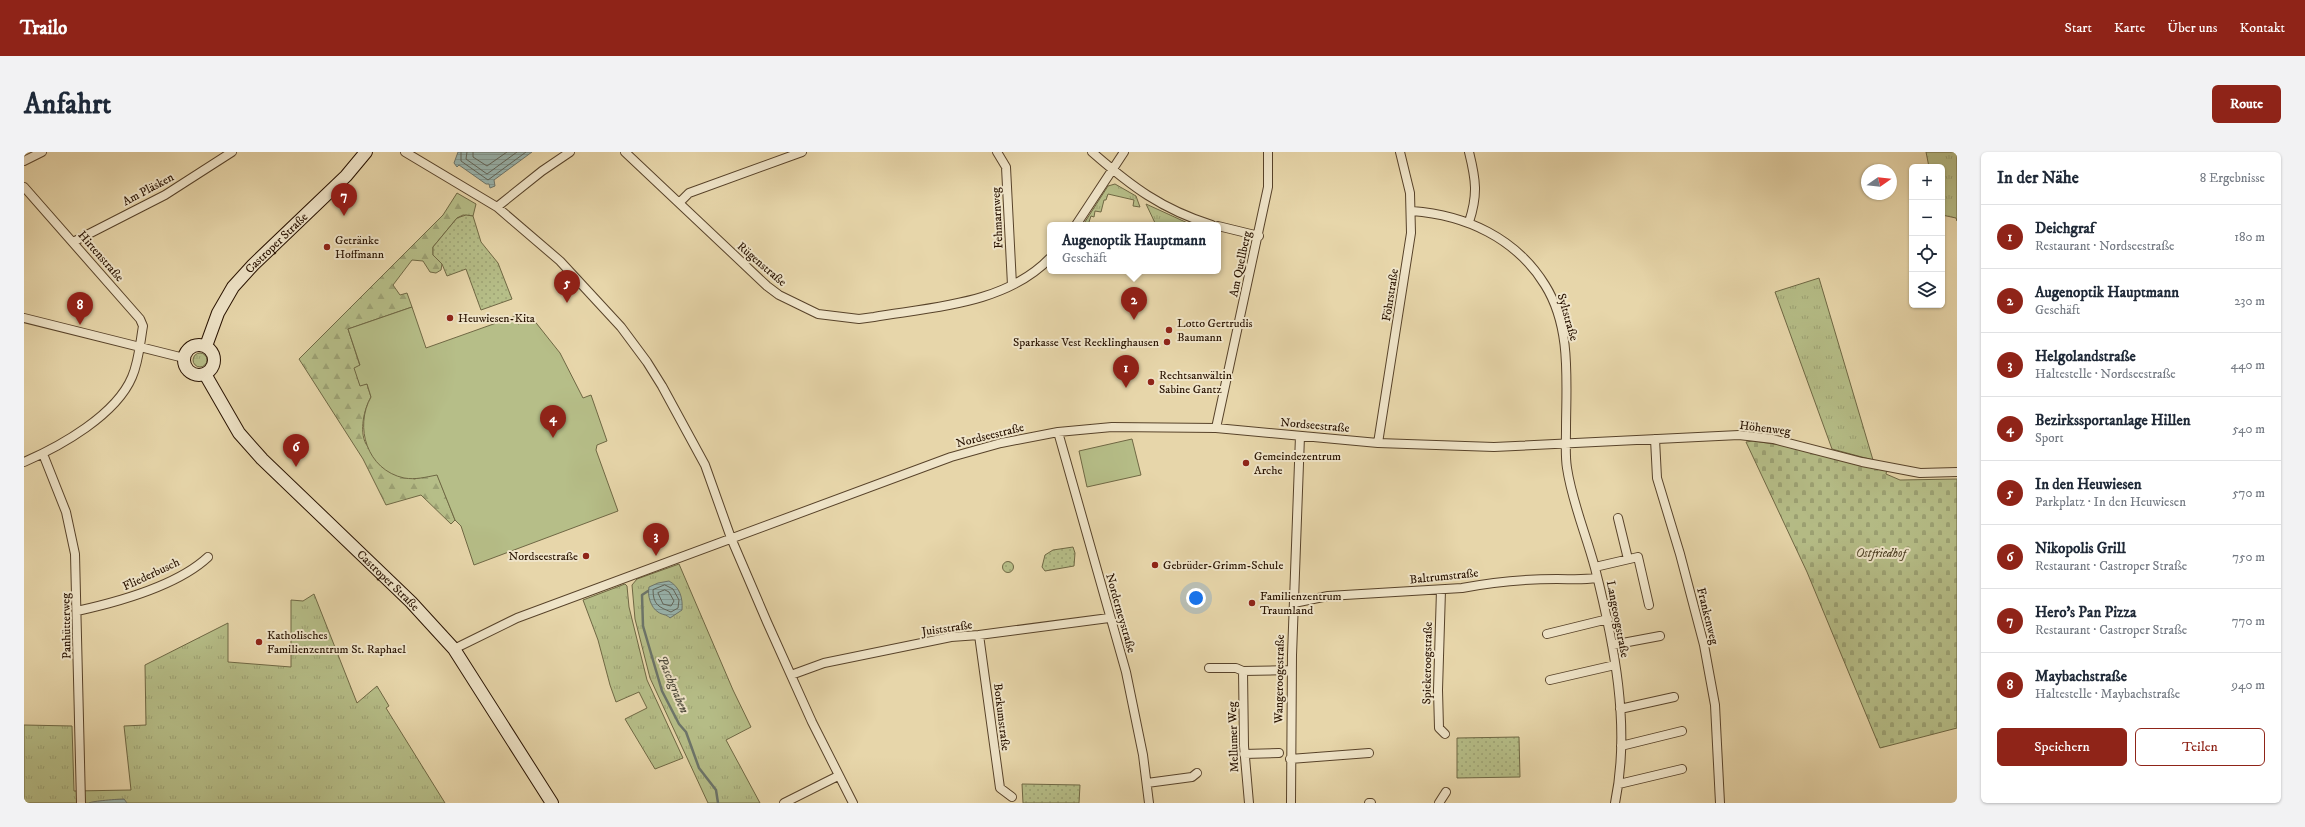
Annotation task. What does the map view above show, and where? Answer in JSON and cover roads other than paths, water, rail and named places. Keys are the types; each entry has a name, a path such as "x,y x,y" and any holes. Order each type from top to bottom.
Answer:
{"main road":[{"name":"Castroper Straße","path":"206,346 218,313 233,287 253,265 346,176 366,152"},
{"path":"192,346 206,346 212,351 215,360 212,368 205,374 196,374 188,370 184,358 192,346"},
{"name":"Castroper Straße","path":"205,374 239,433 262,459 411,602 454,649 552,803"}],"street":[{"path":"24,161 42,152"},
{"name":"Am Pläsken","path":"73,242 165,195 232,152"},
{"path":"404,152 497,208 560,261 621,327 647,362 662,386 705,465 731,538 791,675 838,776 853,803"},
{"path":"497,208 542,171 570,152"},
{"name":"Rügenstraße","path":"625,152 766,286 797,305 818,314 859,318 874,317 987,296 1012,285 1047,260"},
{"path":"679,203 689,193 802,152"},
{"name":"Fehmarnweg","path":"997,152 1006,167 1012,285"},
{"path":"1092,152 1112,170 1168,209 1204,222"},
{"path":"1078,222 1124,152"},
{"name":"Am Quellberg","path":"1216,428 1268,187 1268,152"},
{"name":"Föhrstraße","path":"1378,443 1408,255 1412,211 1410,193 1400,152"},
{"path":"1469,152 1476,190 1475,204 1469,222"},
{"name":"Hirtenstraße","path":"24,187 140,319 143,326 133,376 122,396 82,430 43,454 24,462"},
{"name":"Syltstraße","path":"1412,211 1448,216 1469,222 1507,243 1522,255 1534,268 1554,303 1566,352 1566,443"},
{"path":"1221,227 1258,236"},
{"path":"24,318 184,358"},
{"name":"Nordseestraße","path":"454,649 517,618 951,457 994,444 1058,432 1112,427 1216,428 1378,443 1494,447 1566,443"},
{"name":"Norderneystraße","path":"1058,432 1109,618 1126,672 1147,783 1149,803"},
{"name":"Wangeroogestraße","path":"1291,803 1290,758 1292,670 1300,436"},
{"name":"Höhenweg","path":"1566,443 1749,436 1773,439 1862,462 1920,473 1957,472"},
{"name":"Frankenweg","path":"1655,439 1657,478 1680,554 1704,645 1715,705 1720,803"},
{"name":"Langeoogstraße","path":"1566,443 1566,465 1571,491 1595,567 1608,619 1615,666 1620,709 1619,784 1615,803"},
{"name":"Panhütterweg","path":"43,454 59,492 71,535 77,576 81,803"},
{"path":"1618,518 1628,559"},
{"name":"Fliederbusch","path":"78,611 142,593 181,574 208,557"},
{"path":"1595,567 1638,557 1649,605"},
{"name":"Baltrumstraße","path":"1294,603 1328,596 1441,590 1483,584 1558,579 1578,581 1597,578"},
{"name":"Spiekeroogstraße","path":"1441,590 1438,690 1439,728 1445,734"},
{"name":"Juiststraße","path":"791,675 824,663 951,637 979,636 1109,618"},
{"path":"1547,634 1608,619"},
{"name":"Borkumstraße","path":"979,636 1000,788 1012,797"},
{"path":"1612,645 1660,636"},
{"path":"1550,680 1615,666"},
{"path":"1209,668 1236,668 1244,671 1292,670"},
{"name":"Mellumer Weg","path":"1244,671 1244,754 1250,803"},
{"path":"1620,709 1674,696"},
{"path":"1620,746 1682,732"},
{"path":"1244,754 1279,753"},
{"path":"1290,758 1369,753"},
{"path":"1619,784 1682,769"},
{"path":"1147,783 1192,778 1197,773"},
{"path":"784,803 838,776"},
{"path":"1439,803 1446,792"}],"water":[{"path":"458,152 532,152 494,180 495,186 490,188 489,184 486,184 459,165 457,167 454,163"},
{"path":"669,581 676,586 680,593 682,606 682,610 670,618 656,610 650,601 649,594 649,587 658,583"},
{"path":"124,799 127,803 89,803 91,802"}],"waterway":[{"name":"Paschgraben","path":"648,591 642,595 643,626 662,691 679,724 686,732 699,768 716,790 718,803"}],"place":[{"name":"Hero's Pan Pizza","path":"344,216"},
{"name":"Getränke Hoffmann","path":"327,247"},
{"name":"In den Heuwiesen","path":"567,303"},
{"name":"Heuwiesen-Kita","path":"450,318"},
{"name":"Augenoptik Hauptmann","path":"1134,320"},
{"name":"Maybachstraße","path":"80,325"},
{"name":"Lotto Gertrudis Baumann","path":"1169,330"},
{"name":"Sparkasse Vest Recklinghausen","path":"1167,342"},
{"name":"Rechtsanwältin Sabine Gantz","path":"1151,382"},
{"name":"Deichgraf","path":"1126,388"},
{"name":"Bezirkssportanlage Hillen","path":"553,438"},
{"name":"Gemeindezentrum Arche","path":"1246,463"},
{"name":"Nikopolis Grill","path":"296,467"},
{"name":"Nordseestraße","path":"586,556"},
{"name":"Helgolandstraße","path":"656,556"},
{"name":"Gebrüder-Grimm-Schule","path":"1155,565"},
{"name":"Familienzentrum Traumland","path":"1252,603"},
{"name":"Katholisches Familienzentrum St. Raphael","path":"259,642"}],"park label":[{"name":"Ostfriedhof","path":"1881,553"}]}
